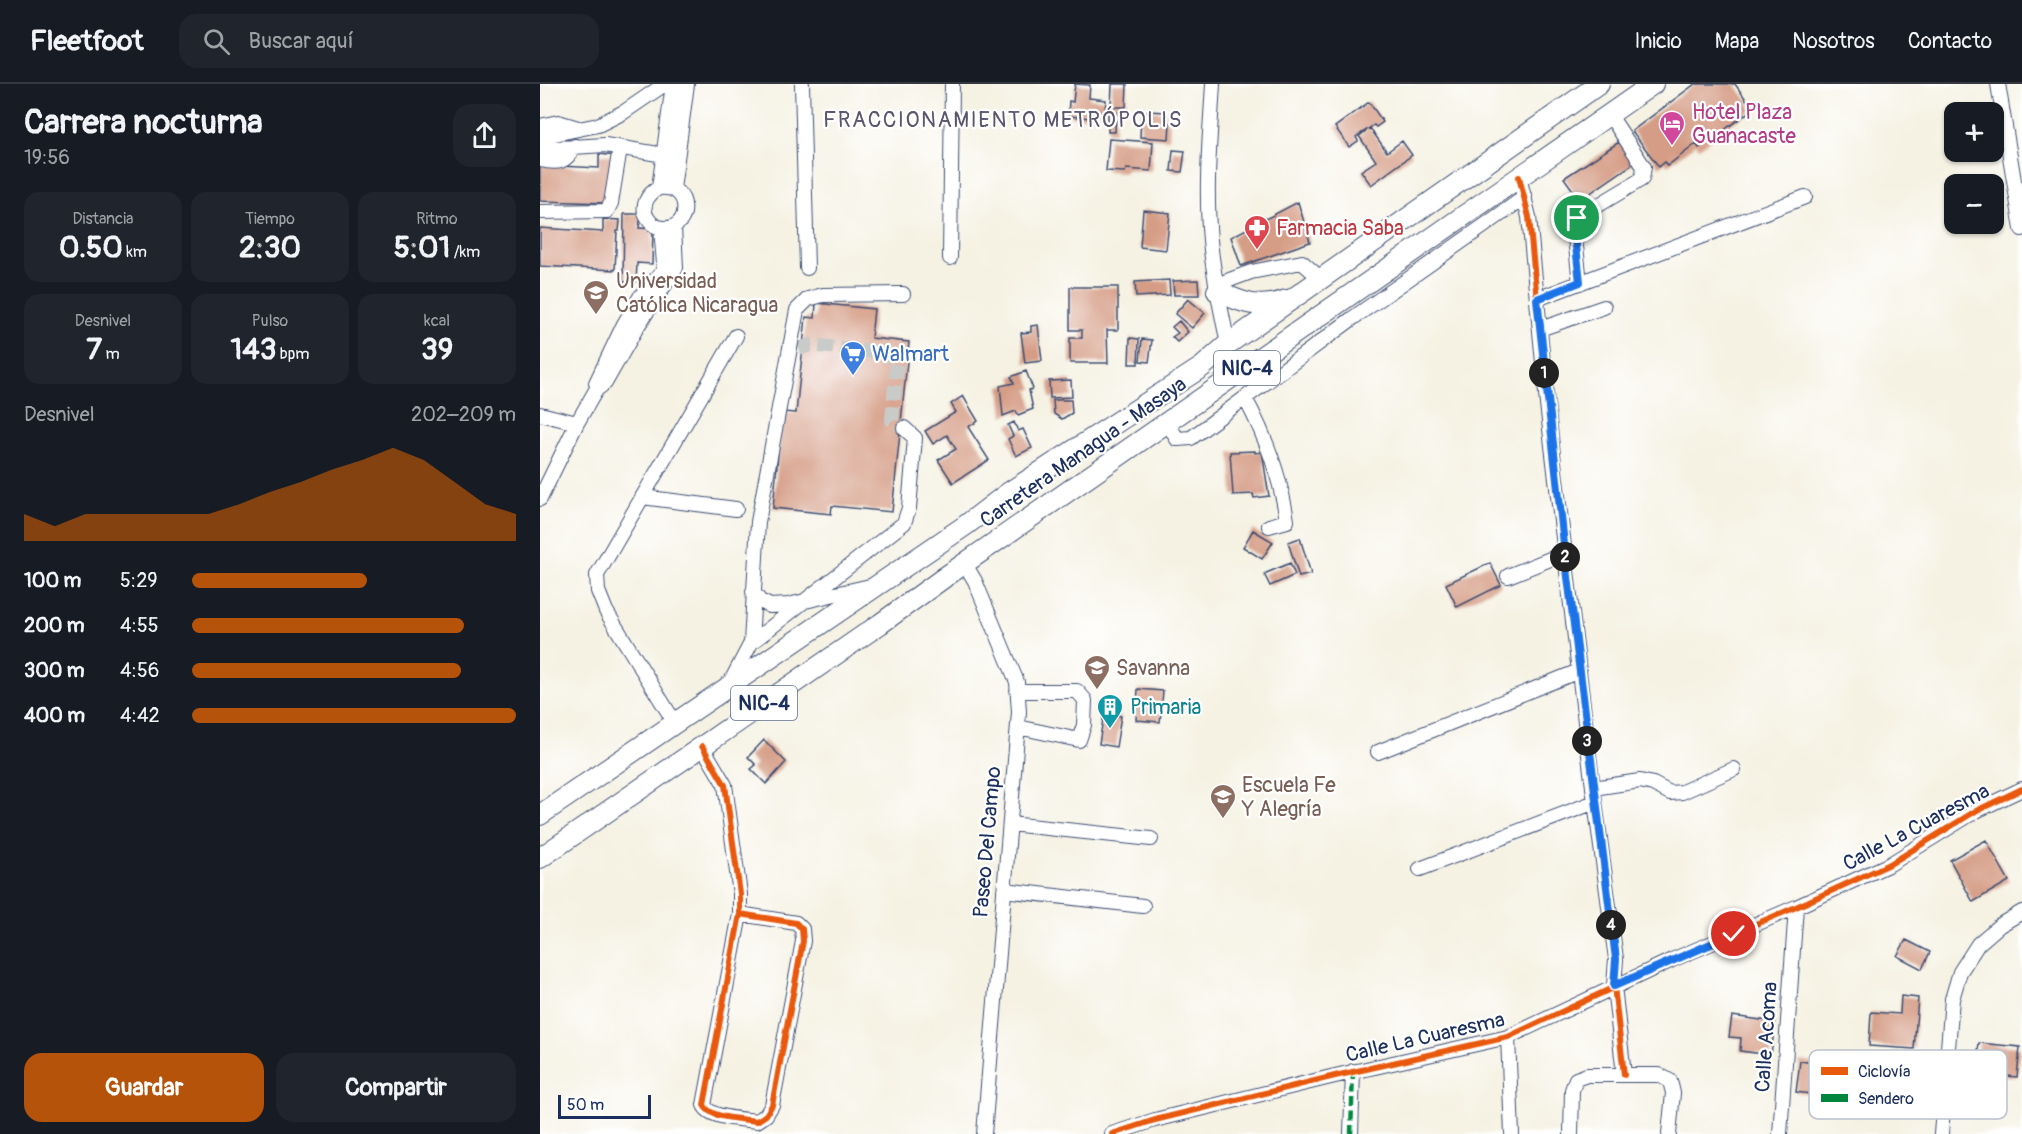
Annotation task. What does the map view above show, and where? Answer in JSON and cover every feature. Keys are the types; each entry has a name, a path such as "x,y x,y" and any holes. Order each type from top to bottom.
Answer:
{"highway":[{"name":"Carretera Managua - Masaya","path":"540,815 966,525 1008,494 1202,367 1228,344 1599,84"},
{"name":"Carretera Managua - Masaya","path":"540,858 880,624 1653,84"},
{"path":"1217,288 1238,301 1257,305 1273,305 1297,296"},
{"path":"1169,422 1177,410 1209,386 1224,364 1228,344 1248,348 1258,345 1310,316 1331,308"},
{"path":"1008,494 1001,509 1003,520 1009,524 1024,523"},
{"path":"966,525 980,525 988,528 990,534 988,547"}],"street":[{"path":"540,137 598,125 624,112 664,84"},
{"path":"659,188 673,84"},
{"path":"673,189 687,84"},
{"path":"802,84 807,268"},
{"path":"950,258 952,84"},
{"path":"1213,84 1207,196 1210,241 1228,344"},
{"path":"1998,84 2022,229"},
{"path":"1580,282 1574,228 1577,218 1642,179 1644,174 1644,167 1609,114"},
{"path":"540,126 558,122 580,129"},
{"path":"540,149 605,145 664,155"},
{"path":"540,160 553,162 564,160 570,156 575,146"},
{"path":"540,212 607,211 611,203 620,148"},
{"path":"1519,177 1529,217 1565,553 1616,959 1614,986 1624,1075"},
{"path":"659,188 673,189 679,193 685,208 684,216 668,227 654,225 648,220 645,212 648,197 659,188"},
{"path":"1169,422 1177,439 1191,438 1353,318 1525,197"},
{"path":"1537,299 1806,197"},
{"path":"540,500 576,423 596,390 596,383 630,325 640,297 668,273 664,264 668,227"},
{"path":"1217,288 1251,272 1302,262 1321,279"},
{"path":"751,643 758,522 796,310 808,299 824,295 903,294"},
{"path":"1540,329 1604,307"},
{"path":"675,723 606,611 598,591 597,574 736,336"},
{"path":"788,361 799,349"},
{"path":"1245,398 1268,446 1284,499 1287,521 1269,526"},
{"path":"540,414 576,423"},
{"path":"728,687 751,643 904,523 909,508 915,438 904,428"},
{"path":"642,497 736,509"},
{"path":"1508,576 1565,553"},
{"name":"Paseo Del Campo","path":"965,564 975,581 1017,682 1019,712 984,1134"},
{"path":"753,592 760,601 770,606 788,606 879,584"},
{"path":"1378,752 1579,671"},
{"path":"1017,691 1077,691 1085,699 1084,725 1079,740 1018,727"},
{"path":"702,746 725,785 740,894 740,914 704,1105 706,1111 713,1114 757,1121 766,1115 772,1105 803,940 802,929 796,923 740,914"},
{"path":"1593,788 1640,781 1653,784 1670,793 1683,792 1734,769"},
{"name":"Calle La Cuaresma","path":"1112,1134 1155,1120 1353,1071 1508,1037 1614,986 1890,864 1974,812 2022,789"},
{"path":"1420,868 1595,802"},
{"path":"1010,824 1150,839"},
{"path":"1004,890 1143,906"},
{"name":"Calle Acoma","path":"1780,1134 1796,907"},
{"path":"1948,1050 1952,999 1960,972 1978,944 2000,925 2022,912"},
{"path":"1508,1037 1512,1134"},
{"path":"1351,1134 1353,1071"},
{"path":"1571,1134 1572,1090 1576,1079 1587,1075 1659,1075 1670,1081 1673,1093 1670,1134"},
{"path":"1941,1134 1942,1119"}],"building":[{"path":"1075,84 1090,85 1089,98 1106,100 1105,112 1092,111 1091,118 1068,116 1069,101 1073,102"},
{"path":"1112,84 1127,84 1126,107 1111,107"},
{"name":"Hotel Plaza Guanacaste","path":"1695,84 1735,84 1753,109 1699,148 1696,144 1667,166 1665,162 1659,167 1632,131"},
{"path":"1369,102 1383,122 1356,137 1358,141 1349,147 1335,127"},
{"path":"1147,111 1166,112 1166,122 1170,123 1169,139 1140,137 1141,116 1147,117"},
{"path":"1108,112 1116,112 1115,132 1108,132"},
{"path":"1370,128 1387,152 1402,141 1412,155 1371,185 1361,171 1376,161 1359,136"},
{"path":"1109,139 1153,142 1151,171 1126,169 1125,172 1106,171"},
{"path":"1619,142 1634,163 1580,200 1564,178"},
{"path":"1173,150 1185,151 1182,172 1171,171"},
{"path":"599,154 616,156 607,203 540,201 540,165 599,168"},
{"path":"1298,202 1310,242 1241,266 1231,237"},
{"path":"1143,210 1170,213 1166,250 1140,247"},
{"path":"624,214 641,214 639,228 653,229 652,264 637,263 636,282 623,282"},
{"path":"603,219 620,220 619,231 617,231 615,270 540,266 540,228 603,232"},
{"path":"1169,280 1170,295 1136,297 1135,282"},
{"path":"1198,280 1199,295 1174,295 1173,281"},
{"path":"1070,287 1118,287 1118,330 1107,330 1108,363 1070,363 1070,338 1082,338 1082,330 1070,330"},
{"path":"1188,299 1205,313 1192,328 1175,314"},
{"name":"Walmart","path":"816,303 874,309 871,338 909,342 892,512 832,506 831,514 773,508 782,412 796,413 806,317 815,318"},
{"path":"1179,321 1188,332 1177,342 1172,337 1178,333 1172,327"},
{"path":"1038,325 1042,361 1025,363 1021,333 1031,332 1031,326"},
{"path":"1130,338 1139,339 1138,364 1129,364"},
{"path":"1142,339 1152,340 1149,362 1140,361"},
{"path":"1026,371 1033,389 1029,390 1033,409 1018,415 1016,411 1003,416 1000,386 1014,383 1011,377"},
{"path":"1071,380 1072,397 1050,398 1049,381"},
{"path":"963,396 978,421 968,427 989,460 953,483 938,460 956,449 947,435 933,444 925,431 956,412 951,404"},
{"path":"1053,400 1071,400 1072,413 1062,419 1054,414"},
{"path":"1014,422 1018,431 1023,429 1032,448 1016,456 1008,439 1013,436 1008,425"},
{"path":"1255,451 1255,453 1262,452 1269,496 1254,498 1253,494 1233,495 1230,452"},
{"path":"1253,530 1273,542 1262,559 1243,547"},
{"path":"1300,538 1311,574 1299,577 1288,542"},
{"path":"1290,563 1295,575 1270,586 1264,574"},
{"path":"1490,563 1501,585 1457,607 1446,584"},
{"path":"1138,689 1163,691 1160,722 1136,720"},
{"name":"Primaria","path":"1104,713 1121,716 1116,747 1099,744"},
{"path":"764,740 786,762 766,784 751,769 756,765 748,757"},
{"path":"1986,840 2009,881 1973,902 1950,860"},
{"path":"1906,940 1930,952 1922,969 1897,956"},
{"path":"1901,996 1918,998 1914,1049 1869,1046 1871,1012 1900,1014"},
{"path":"1732,1016 1775,1022 1771,1055 1740,1051 1741,1038 1729,1037"},
{"path":"1979,1043 2020,1047 2017,1077 2007,1076 2007,1050 1978,1050"},
{"path":"1800,1061 1809,1062 1809,1094 1796,1092"}],"tunnel":[{"path":"799,349 810,345 888,353 897,363 892,420 904,428"}],"marked path":[{"path":"1351,1134 1353,1071"}],"cycle path":[{"path":"1519,177 1529,217 1547,404 1616,959 1614,986 1624,1075"},
{"path":"702,746 725,785 740,894 740,914 704,1105 707,1110 720,1116 757,1121 766,1115 772,1105 803,941 802,929 796,923 740,914"},
{"path":"1112,1134 1155,1120 1508,1037 1672,960 1890,864 1974,812 2022,789"}],"place":[{"name":"Hotel Plaza Guanacaste","path":"1672,147"},
{"name":"Farmacia Saba","path":"1257,251"},
{"name":"Universidad Católica Nicaragua","path":"596,316"},
{"name":"Walmart","path":"853,377"},
{"name":"Savanna","path":"1097,691"},
{"name":"Primaria","path":"1110,730"},
{"name":"Escuela Fe Y Alegría","path":"1223,820"}],"district":[{"name":"FRACCIONAMIENTO METRÓPOLIS","path":"1003,119"}],"route":[{"path":"1577,218 1574,228 1580,282 1537,299 1547,404 1616,959 1614,986 1734,934"}]}
